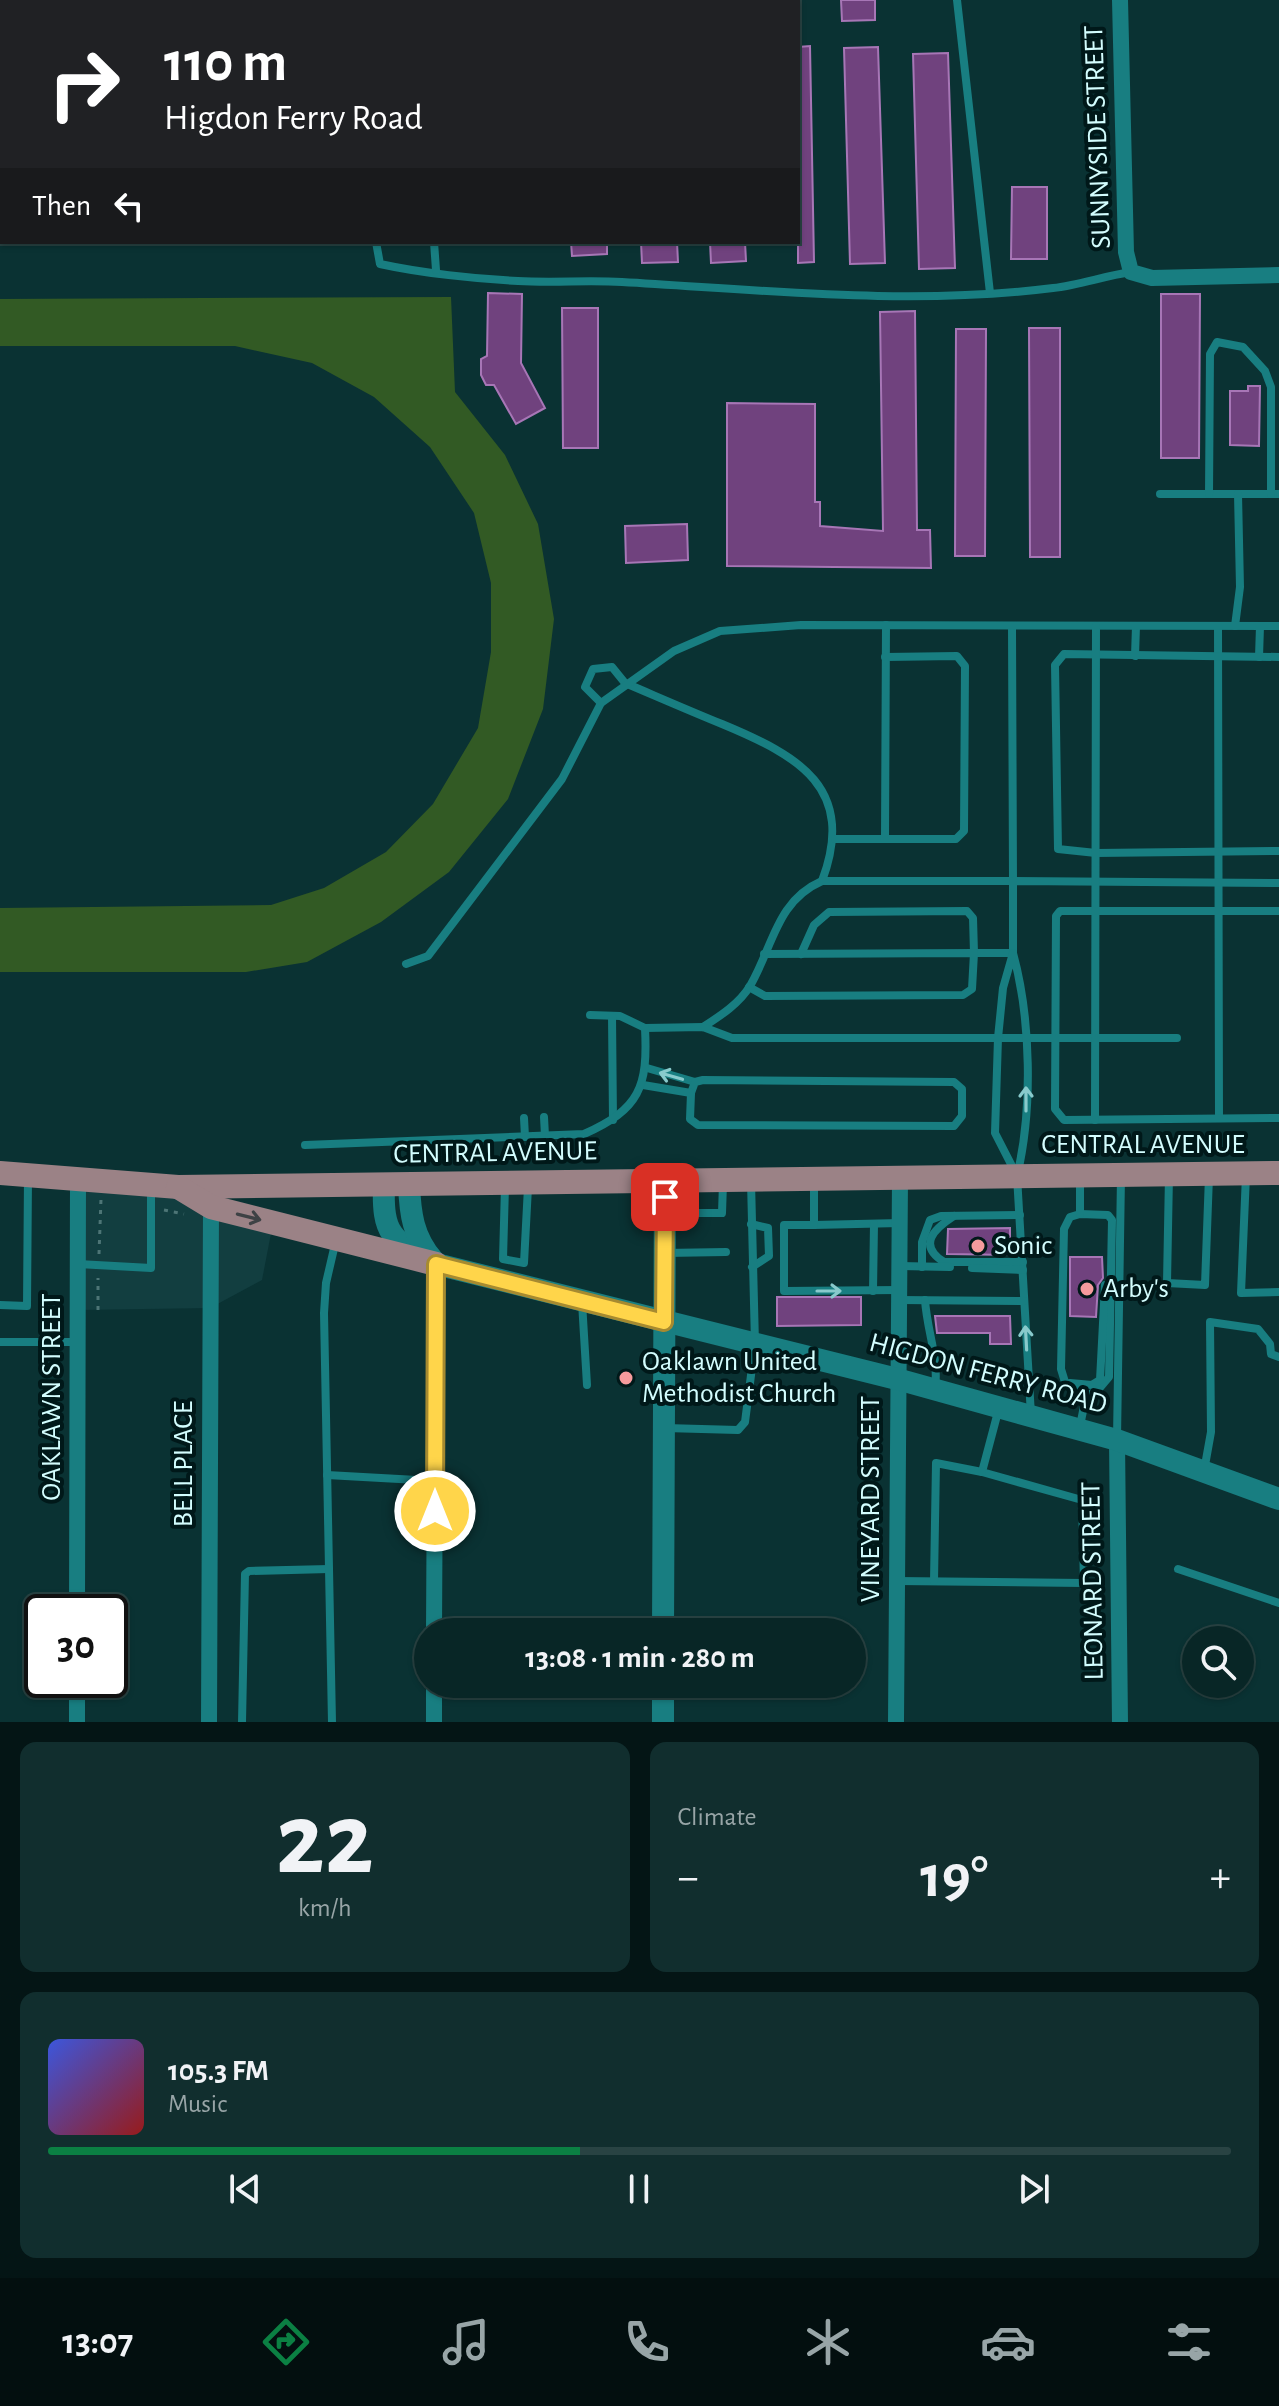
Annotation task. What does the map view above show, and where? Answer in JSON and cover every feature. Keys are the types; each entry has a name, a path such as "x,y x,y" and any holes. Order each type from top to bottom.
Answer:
{"main road":[{"name":"CENTRAL AVENUE","path":"0,1173 78,1182 151,1197 178,1187 1279,1173"},
{"path":"663,1618 665,1181"},
{"name":"HIGDON FERRY ROAD","path":"384,1184 384,1221 390,1234 401,1246 436,1264 897,1379 1079,1429 1279,1499"},
{"path":"409,1184 413,1223 420,1245 436,1264"},
{"path":"178,1187 211,1212 436,1264"},
{"path":"663,1698 663,1722"}],"street":[{"name":"SUNNYSIDE STREET","path":"1120,0 1126,252 1131,272"},
{"path":"1131,272 1152,278 1279,275"},
{"name":"VINEYARD STREET","path":"896,1722 900,1179"},
{"name":"OAKLAWN STREET","path":"77,1594 78,1182"},
{"name":"BELL PLACE","path":"209,1722 211,1212"},
{"path":"434,1618 436,1264"},
{"name":"LEONARD STREET","path":"1117,1440 1120,1722"},
{"path":"77,1698 77,1722"},
{"path":"434,1698 434,1722"}],"lane":[{"path":"957,0 990,293"},
{"path":"376,244 380,264 517,281 617,282 822,294 990,293 1057,288 1091,277 1131,272"},
{"path":"434,244 436,270"},
{"path":"1160,494 1209,494 1238,494 1275,494 1268,378 1243,347 1217,342 1210,354 1209,494"},
{"path":"1235,626 1240,587 1238,494"},
{"path":"885,838 886,625"},
{"path":"406,964 428,956 562,779 601,703 674,651 720,631 760,626 1279,626"},
{"path":"1095,1120 1096,626"},
{"path":"1135,656 1136,626"},
{"path":"1218,626 1219,1118"},
{"path":"1259,657 1260,626"},
{"path":"1012,627 1013,953 1022,987 1026,1038 1026,1142 1017,1176 1032,1416"},
{"path":"1279,657 1064,654 1055,665 1055,842 1063,852 1279,851"},
{"path":"835,839 956,839 964,831 965,666 957,656 885,657"},
{"path":"601,703 585,687 593,669 612,667 625,683 760,739 800,765 823,790 832,812 835,839 822,881"},
{"path":"703,1027 727,1011 749,987 783,912 804,889 822,881 1279,883"},
{"path":"749,987 765,996 963,995 972,989 973,918 967,911 829,912 814,925 801,954"},
{"path":"1279,911 1060,911 1056,916 1055,1038 1055,1109 1064,1120 1279,1118"},
{"path":"764,954 1013,953"},
{"path":"1013,953 1003,988 995,1133 1017,1176"},
{"path":"590,1015 620,1016 645,1028 703,1027 732,1038 1177,1038"},
{"path":"612,1016 613,1121"},
{"path":"305,1145 584,1134 613,1121 643,1085 647,1068 645,1028"},
{"path":"647,1068 695,1082 954,1082 962,1089 962,1116 954,1126 698,1125 690,1119 691,1093 695,1082"},
{"path":"643,1085 691,1093"},
{"path":"544,1117 545,1136"},
{"path":"524,1118 525,1137"},
{"path":"1169,1175 1167,1283 1205,1285 1209,1174"},
{"path":"1246,1174 1241,1293 1279,1292"},
{"path":"1117,1440 1121,1175"},
{"path":"0,1305 27,1306 28,1176"},
{"path":"1080,1176 1080,1214"},
{"path":"664,1428 738,1430 742,1427 755,1344 751,1179"},
{"path":"814,1179 814,1225"},
{"path":"692,1180 692,1213"},
{"path":"665,1213 722,1213 723,1180"},
{"path":"516,1183 524,1263 503,1259 516,1183"},
{"path":"78,1264 151,1268 151,1197"},
{"path":"1080,1214 1101,1215 1112,1220 1109,1377 1098,1390 1086,1396 1065,1382 1061,1369 1064,1229 1070,1217 1080,1214"},
{"path":"922,1267 925,1227 941,1216 1020,1215"},
{"path":"1065,1382 1082,1385 1100,1380 1106,1268 1106,1222 1101,1215"},
{"path":"954,1216 932,1231 928,1245 933,1255 944,1262 1023,1266"},
{"path":"900,1223 784,1225 784,1291 873,1291 925,1300 1024,1301"},
{"path":"751,1224 768,1228 769,1256 752,1267"},
{"path":"873,1291 874,1224"},
{"path":"332,1722 324,1313 326,1283 336,1239"},
{"path":"665,1253 726,1252"},
{"path":"899,1266 1023,1266"},
{"path":"925,1300 927,1336 938,1366 935,1390"},
{"path":"582,1301 587,1385"},
{"path":"1204,1471 1211,1432 1210,1322 1258,1329 1270,1344 1271,1354 1279,1357"},
{"path":"0,1342 78,1342"},
{"path":"1079,1429 1086,1396"},
{"path":"982,1472 1000,1408"},
{"path":"896,1581 1084,1583 1082,1500 982,1472 936,1463 934,1581"},
{"path":"327,1475 435,1481"},
{"path":"242,1722 245,1574 249,1571 329,1569"},
{"path":"1178,1569 1279,1603"}],"path":[{"path":"151,1197 211,1212"},
{"path":"98,1310 100,1199 112,1201"}],"shaded area":[{"path":"78,1182 178,1187 273,1223 262,1280 210,1308 78,1310"}],"green space":[{"path":"451,297 455,392 505,455 538,524 554,619 543,709 508,799 449,872 381,922 307,962 246,972 0,972 0,908 271,905 324,888 386,852 433,804 478,728 491,652 491,583 474,513 430,447 374,397 312,363 235,346 0,346 0,299"}],"building":[{"path":"841,0 875,0 875,20 842,21"},
{"path":"810,46 814,262 798,263 800,244 800,47"},
{"path":"878,47 885,263 850,264 844,48"},
{"path":"948,53 955,268 919,269 913,54"},
{"path":"1012,187 1047,187 1047,259 1011,259"},
{"path":"571,244 607,244 607,254 572,256"},
{"path":"641,244 677,244 678,262 642,263"},
{"path":"710,244 745,244 746,261 711,263"},
{"path":"488,293 522,294 521,363 545,408 516,424 494,385 486,385 481,375 481,359 487,356"},
{"path":"1161,294 1200,294 1199,458 1161,458"},
{"path":"562,308 598,308 598,448 563,448"},
{"path":"915,311 917,530 930,530 931,568 727,566 727,403 815,404 815,502 820,502 820,526 883,531 880,312"},
{"path":"1029,328 1060,328 1060,557 1030,557"},
{"path":"956,329 986,329 985,556 955,556"},
{"path":"1248,386 1260,386 1259,446 1230,445 1230,391 1248,391"},
{"path":"687,524 688,560 626,563 625,526"},
{"name":"Sonic","path":"1010,1228 1010,1255 947,1254 948,1229"},
{"name":"Arby's","path":"1070,1257 1102,1257 1103,1278 1098,1285 1096,1317 1070,1316"},
{"path":"777,1297 861,1297 861,1325 777,1326"},
{"path":"935,1316 1010,1316 1011,1344 990,1344 990,1333 937,1333"}],"place":[{"name":"Sonic","path":"978,1246"},
{"name":"Arby's","path":"1087,1289"},
{"name":"Oaklawn United Methodist Church","path":"626,1378"}],"route":[{"path":"435,1511 436,1264 664,1322 665,1197"}]}
